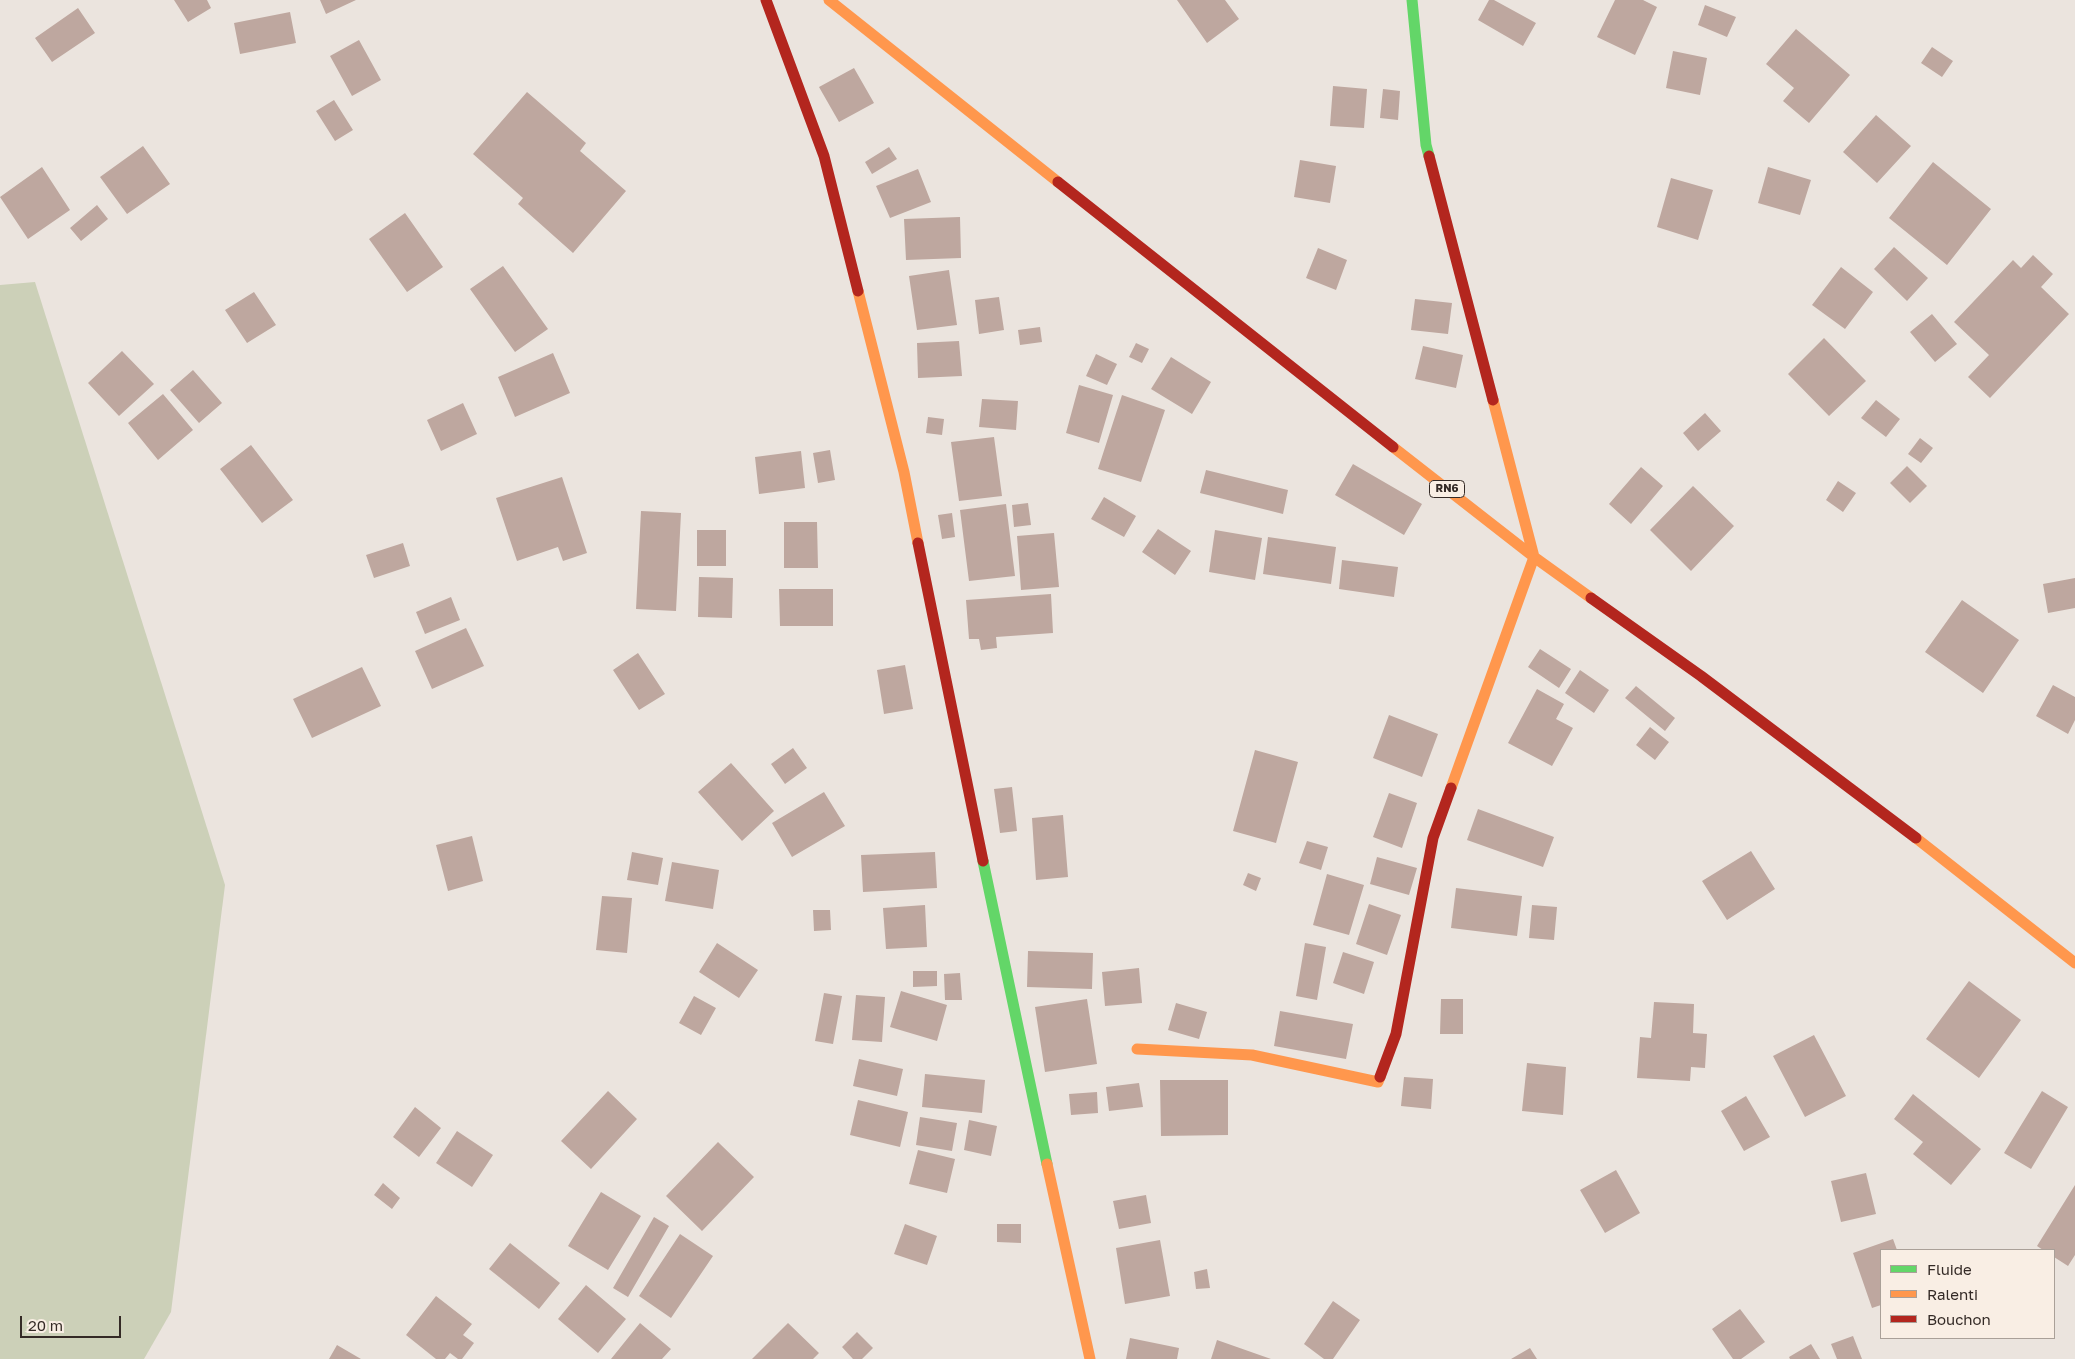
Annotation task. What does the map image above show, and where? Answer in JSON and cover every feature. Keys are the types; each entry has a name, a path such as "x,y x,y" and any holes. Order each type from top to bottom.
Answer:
{"main road":[{"path":"766,0 824,156 904,472 1006,976 1090,1359"},
{"name":"RN6","path":"829,0 1264,346 1534,557 1708,682 1898,824 2075,963"},
{"path":"1137,1049 1252,1055 1378,1082 1396,1034 1433,838 1534,557 1426,145 1412,0"}],"green space":[{"path":"35,282 225,885 171,1312 144,1359 0,1359 0,285"}],"building":[{"path":"174,0 207,0 211,8 188,22"},
{"path":"320,0 356,0 326,14"},
{"path":"1177,0 1225,0 1239,19 1207,43"},
{"path":"1489,0 1494,0 1536,23 1523,46 1478,20"},
{"path":"1615,0 1643,0 1657,7 1635,55 1597,37"},
{"path":"1705,5 1736,17 1727,37 1698,25"},
{"path":"78,8 95,33 52,62 35,38"},
{"path":"290,12 296,43 240,54 234,23"},
{"path":"1796,29 1850,75 1809,123 1783,101 1794,88 1766,64"},
{"path":"359,40 381,80 352,96 330,56"},
{"path":"1932,47 1953,61 1942,77 1921,63"},
{"path":"1673,51 1707,58 1700,95 1666,88"},
{"path":"854,68 874,103 839,122 819,87"},
{"path":"1333,86 1367,89 1364,128 1330,126"},
{"path":"1383,89 1400,91 1398,120 1380,118"},
{"path":"527,92 586,143 580,151 626,191 573,253 518,204 523,198 473,154"},
{"path":"334,100 353,130 335,141 316,111"},
{"path":"1876,115 1911,146 1877,183 1843,152"},
{"path":"143,146 170,184 127,214 100,177"},
{"path":"889,147 897,159 872,174 865,162"},
{"path":"1300,160 1336,166 1330,203 1294,197"},
{"path":"1933,162 1991,209 1947,265 1889,218"},
{"path":"42,167 70,210 28,239 0,197"},
{"path":"1768,167 1811,180 1800,215 1758,203"},
{"path":"918,169 931,202 890,218 876,186"},
{"path":"1671,178 1713,190 1698,240 1657,227"},
{"path":"97,205 108,219 81,241 70,228"},
{"path":"405,213 443,267 407,292 369,239"},
{"path":"960,217 961,258 906,260 904,219"},
{"path":"1894,247 1928,278 1907,301 1874,269"},
{"path":"1318,248 1347,260 1336,290 1306,278"},
{"path":"2033,255 2053,274 2041,287 2069,314 1990,398 1968,377 1989,355 1954,322 2013,260 2021,268"},
{"path":"503,266 548,329 515,352 470,289"},
{"path":"1841,267 1873,292 1845,329 1812,305"},
{"path":"949,270 957,325 917,330 909,276"},
{"path":"254,292 276,325 247,343 225,310"},
{"path":"999,297 1004,330 979,334 975,300"},
{"path":"1415,299 1452,303 1448,334 1411,330"},
{"path":"1932,314 1957,344 1935,362 1910,332"},
{"path":"1040,327 1042,342 1020,345 1018,330"},
{"path":"1824,338 1866,381 1829,416 1788,374"},
{"path":"959,341 962,376 918,378 917,343"},
{"path":"1136,343 1149,349 1142,363 1129,357"},
{"path":"1423,346 1463,355 1456,388 1415,379"},
{"path":"122,351 154,384 119,416 88,383"},
{"path":"553,353 570,393 515,417 498,377"},
{"path":"1096,354 1117,364 1107,385 1086,376"},
{"path":"1171,357 1211,382 1192,414 1151,389"},
{"path":"193,370 222,403 199,423 170,390"},
{"path":"1079,385 1113,395 1099,443 1066,433"},
{"path":"163,394 193,430 158,460 128,423"},
{"path":"1122,395 1165,410 1141,482 1098,469"},
{"path":"982,399 1018,401 1016,430 979,427"},
{"path":"1876,400 1900,419 1886,437 1861,418"},
{"path":"463,403 477,434 441,451 427,420"},
{"path":"1705,413 1721,431 1698,451 1683,433"},
{"path":"928,417 944,419 942,435 926,433"},
{"path":"994,437 1002,496 959,501 951,442"},
{"path":"1920,438 1933,448 1921,463 1908,454"},
{"path":"251,445 293,500 262,523 220,469"},
{"path":"830,450 835,480 818,483 813,453"},
{"path":"801,451 805,488 759,494 755,457"},
{"path":"1353,464 1422,504 1404,535 1335,495"},
{"path":"1907,466 1927,486 1910,503 1890,483"},
{"path":"1641,467 1663,486 1631,524 1609,504"},
{"path":"1206,470 1288,490 1283,514 1200,493"},
{"path":"562,477 587,553 563,561 558,547 517,561 496,498"},
{"path":"1838,481 1856,493 1843,512 1826,500"},
{"path":"1693,486 1734,526 1691,571 1650,530"},
{"path":"1104,497 1136,516 1124,537 1091,519"},
{"path":"1028,503 1031,525 1014,527 1012,505"},
{"path":"1006,504 1015,576 969,581 960,510"},
{"path":"641,511 681,513 676,611 636,609"},
{"path":"952,513 955,537 942,539 938,515"},
{"path":"784,522 817,522 818,568 784,568"},
{"path":"1158,529 1191,551 1175,575 1142,552"},
{"path":"697,530 726,530 726,566 697,566"},
{"path":"1215,530 1262,538 1255,580 1209,572"},
{"path":"1054,533 1059,587 1021,590 1017,536"},
{"path":"1268,537 1336,547 1331,584 1263,574"},
{"path":"403,543 410,566 374,578 366,555"},
{"path":"1342,560 1398,567 1394,597 1339,589"},
{"path":"699,577 733,578 732,618 698,617"},
{"path":"2075,578 2075,608 2048,613 2043,584"},
{"path":"779,589 833,589 833,626 780,626"},
{"path":"1051,594 1053,633 996,637 997,648 981,650 979,639 969,639 966,600"},
{"path":"451,597 460,620 425,634 416,612"},
{"path":"1962,600 2019,640 1983,693 1925,652"},
{"path":"466,628 484,666 432,689 415,651"},
{"path":"1540,649 1571,669 1559,688 1528,667"},
{"path":"638,653 665,694 639,710 613,670"},
{"path":"905,665 913,709 884,714 877,670"},
{"path":"362,667 381,706 312,738 293,699"},
{"path":"1580,670 1609,690 1594,713 1565,693"},
{"path":"2053,685 2075,697 2075,720 2068,734 2036,716"},
{"path":"1636,686 1675,718 1665,731 1625,698"},
{"path":"1537,689 1564,704 1556,719 1573,728 1552,766 1508,743"},
{"path":"1389,715 1438,734 1422,777 1373,758"},
{"path":"1650,727 1669,742 1655,760 1636,745"},
{"path":"793,748 807,768 785,784 771,764"},
{"path":"1255,750 1298,762 1276,843 1233,831"},
{"path":"731,763 774,811 742,841 698,792"},
{"path":"1012,787 1017,831 1000,833 994,789"},
{"path":"824,792 845,826 792,857 772,823"},
{"path":"1389,793 1417,803 1402,848 1373,837"},
{"path":"1478,809 1554,837 1543,867 1467,840"},
{"path":"1063,815 1068,877 1036,880 1032,818"},
{"path":"472,836 483,881 448,891 436,845"},
{"path":"1307,841 1328,847 1321,870 1299,863"},
{"path":"1751,851 1775,889 1727,920 1702,881"},
{"path":"632,852 663,858 658,885 627,880"},
{"path":"935,852 937,888 863,892 861,855"},
{"path":"1377,857 1417,868 1409,895 1370,884"},
{"path":"672,862 719,870 713,909 665,901"},
{"path":"1248,873 1261,878 1256,891 1243,885"},
{"path":"1327,874 1364,885 1349,935 1313,925"},
{"path":"1456,888 1522,896 1517,936 1451,928"},
{"path":"602,896 632,898 627,953 596,950"},
{"path":"1369,904 1401,915 1387,955 1356,944"},
{"path":"925,905 927,947 886,949 883,908"},
{"path":"1532,905 1557,907 1554,940 1529,938"},
{"path":"813,910 830,910 831,930 814,931"},
{"path":"717,943 758,970 739,998 699,972"},
{"path":"1305,943 1326,947 1317,1000 1296,996"},
{"path":"1028,951 1093,953 1092,989 1027,987"},
{"path":"1343,952 1374,962 1364,994 1333,983"},
{"path":"1139,968 1142,1003 1105,1006 1102,972"},
{"path":"913,971 937,971 937,986 913,987"},
{"path":"960,973 962,1000 945,1000 944,974"},
{"path":"1969,981 2021,1020 1979,1078 1926,1039"},
{"path":"901,991 947,1005 937,1041 890,1027"},
{"path":"824,993 842,996 833,1044 815,1041"},
{"path":"856,995 885,997 882,1042 852,1040"},
{"path":"694,996 716,1008 701,1035 679,1023"},
{"path":"1087,999 1097,1064 1045,1072 1035,1007"},
{"path":"1441,999 1463,999 1463,1034 1440,1034"},
{"path":"1654,1002 1694,1004 1693,1033 1707,1034 1705,1068 1691,1067 1690,1081 1637,1078 1640,1037 1651,1038"},
{"path":"1176,1003 1207,1012 1199,1039 1168,1030"},
{"path":"1280,1011 1353,1024 1346,1059 1274,1046"},
{"path":"1814,1035 1846,1096 1805,1117 1773,1056"},
{"path":"859,1059 903,1069 897,1096 853,1086"},
{"path":"1527,1063 1566,1067 1563,1115 1522,1111"},
{"path":"925,1074 985,1080 982,1113 922,1107"},
{"path":"1404,1077 1433,1079 1431,1109 1401,1106"},
{"path":"1160,1080 1228,1080 1228,1135 1161,1136"},
{"path":"1139,1083 1143,1107 1109,1111 1106,1087"},
{"path":"608,1091 637,1119 591,1169 561,1141"},
{"path":"2042,1091 2068,1107 2031,1169 2004,1153"},
{"path":"1097,1092 1098,1113 1071,1115 1069,1094"},
{"path":"1913,1094 1981,1149 1951,1185 1913,1154 1923,1142 1894,1119"},
{"path":"1746,1096 1770,1137 1744,1151 1721,1111"},
{"path":"858,1100 908,1112 900,1147 850,1135"},
{"path":"415,1107 441,1128 419,1157 393,1137"},
{"path":"920,1117 957,1123 952,1151 916,1145"},
{"path":"969,1120 997,1126 991,1156 964,1150"},
{"path":"457,1131 493,1155 472,1187 436,1163"},
{"path":"718,1142 754,1177 702,1231 666,1196"},
{"path":"918,1150 955,1159 947,1193 909,1184"},
{"path":"1616,1170 1640,1213 1605,1233 1580,1190"},
{"path":"1866,1173 1876,1214 1841,1222 1831,1181"},
{"path":"383,1183 400,1198 392,1209 374,1195"},
{"path":"2075,1185 2075,1255 2068,1266 2055,1258 2055,1249 2042,1249 2037,1246"},
{"path":"601,1192 641,1216 608,1270 568,1246"},
{"path":"1146,1195 1151,1223 1119,1229 1113,1201"},
{"path":"654,1217 669,1226 628,1297 613,1288"},
{"path":"905,1224 937,1236 927,1265 894,1254"},
{"path":"997,1224 1021,1224 1021,1243 997,1242"},
{"path":"680,1234 713,1256 671,1318 639,1296"},
{"path":"1893,1239 1897,1249 1880,1249 1880,1305 1872,1308 1853,1253"},
{"path":"1160,1240 1170,1296 1125,1304 1116,1248"},
{"path":"510,1243 560,1283 539,1309 489,1269"},
{"path":"1207,1269 1210,1288 1196,1289 1194,1272"},
{"path":"586,1285 626,1319 598,1353 558,1319"},
{"path":"436,1296 472,1324 463,1335 474,1343 462,1359 458,1359 450,1353 445,1359 436,1359 406,1335"},
{"path":"1333,1301 1360,1320 1333,1359 1324,1359 1304,1344"},
{"path":"1740,1309 1765,1342 1741,1359 1733,1359 1712,1329"},
{"path":"640,1323 671,1349 662,1359 611,1359"},
{"path":"788,1323 819,1353 813,1359 752,1359"},
{"path":"857,1332 873,1348 862,1359 853,1359 842,1347"},
{"path":"1853,1336 1862,1359 1837,1359 1831,1344"},
{"path":"1130,1338 1179,1348 1177,1359 1126,1359"},
{"path":"1217,1340 1271,1359 1211,1359"},
{"path":"1811,1344 1820,1359 1790,1359 1789,1357"},
{"path":"337,1345 361,1359 329,1359"},
{"path":"1530,1348 1537,1359 1511,1359"}],"traffic: fast":[{"path":"1412,0 1426,145 1429,156"},
{"path":"983,861 1047,1164"}],"traffic: slow":[{"path":"829,0 1058,182"},
{"path":"858,291 904,472 918,543"},
{"path":"1451,788 1534,557 1493,400"},
{"path":"1393,447 1534,557 1591,598"},
{"path":"1916,838 2075,963"},
{"path":"1137,1049 1252,1055 1378,1082 1380,1077"},
{"path":"1047,1164 1090,1359"}],"traffic: jam":[{"path":"766,0 824,156 858,291"},
{"path":"1429,156 1493,400"},
{"path":"1058,182 1393,447"},
{"path":"918,543 983,861"},
{"path":"1591,598 1701,676 1916,838"},
{"path":"1380,1077 1396,1034 1433,838 1451,788"}]}
